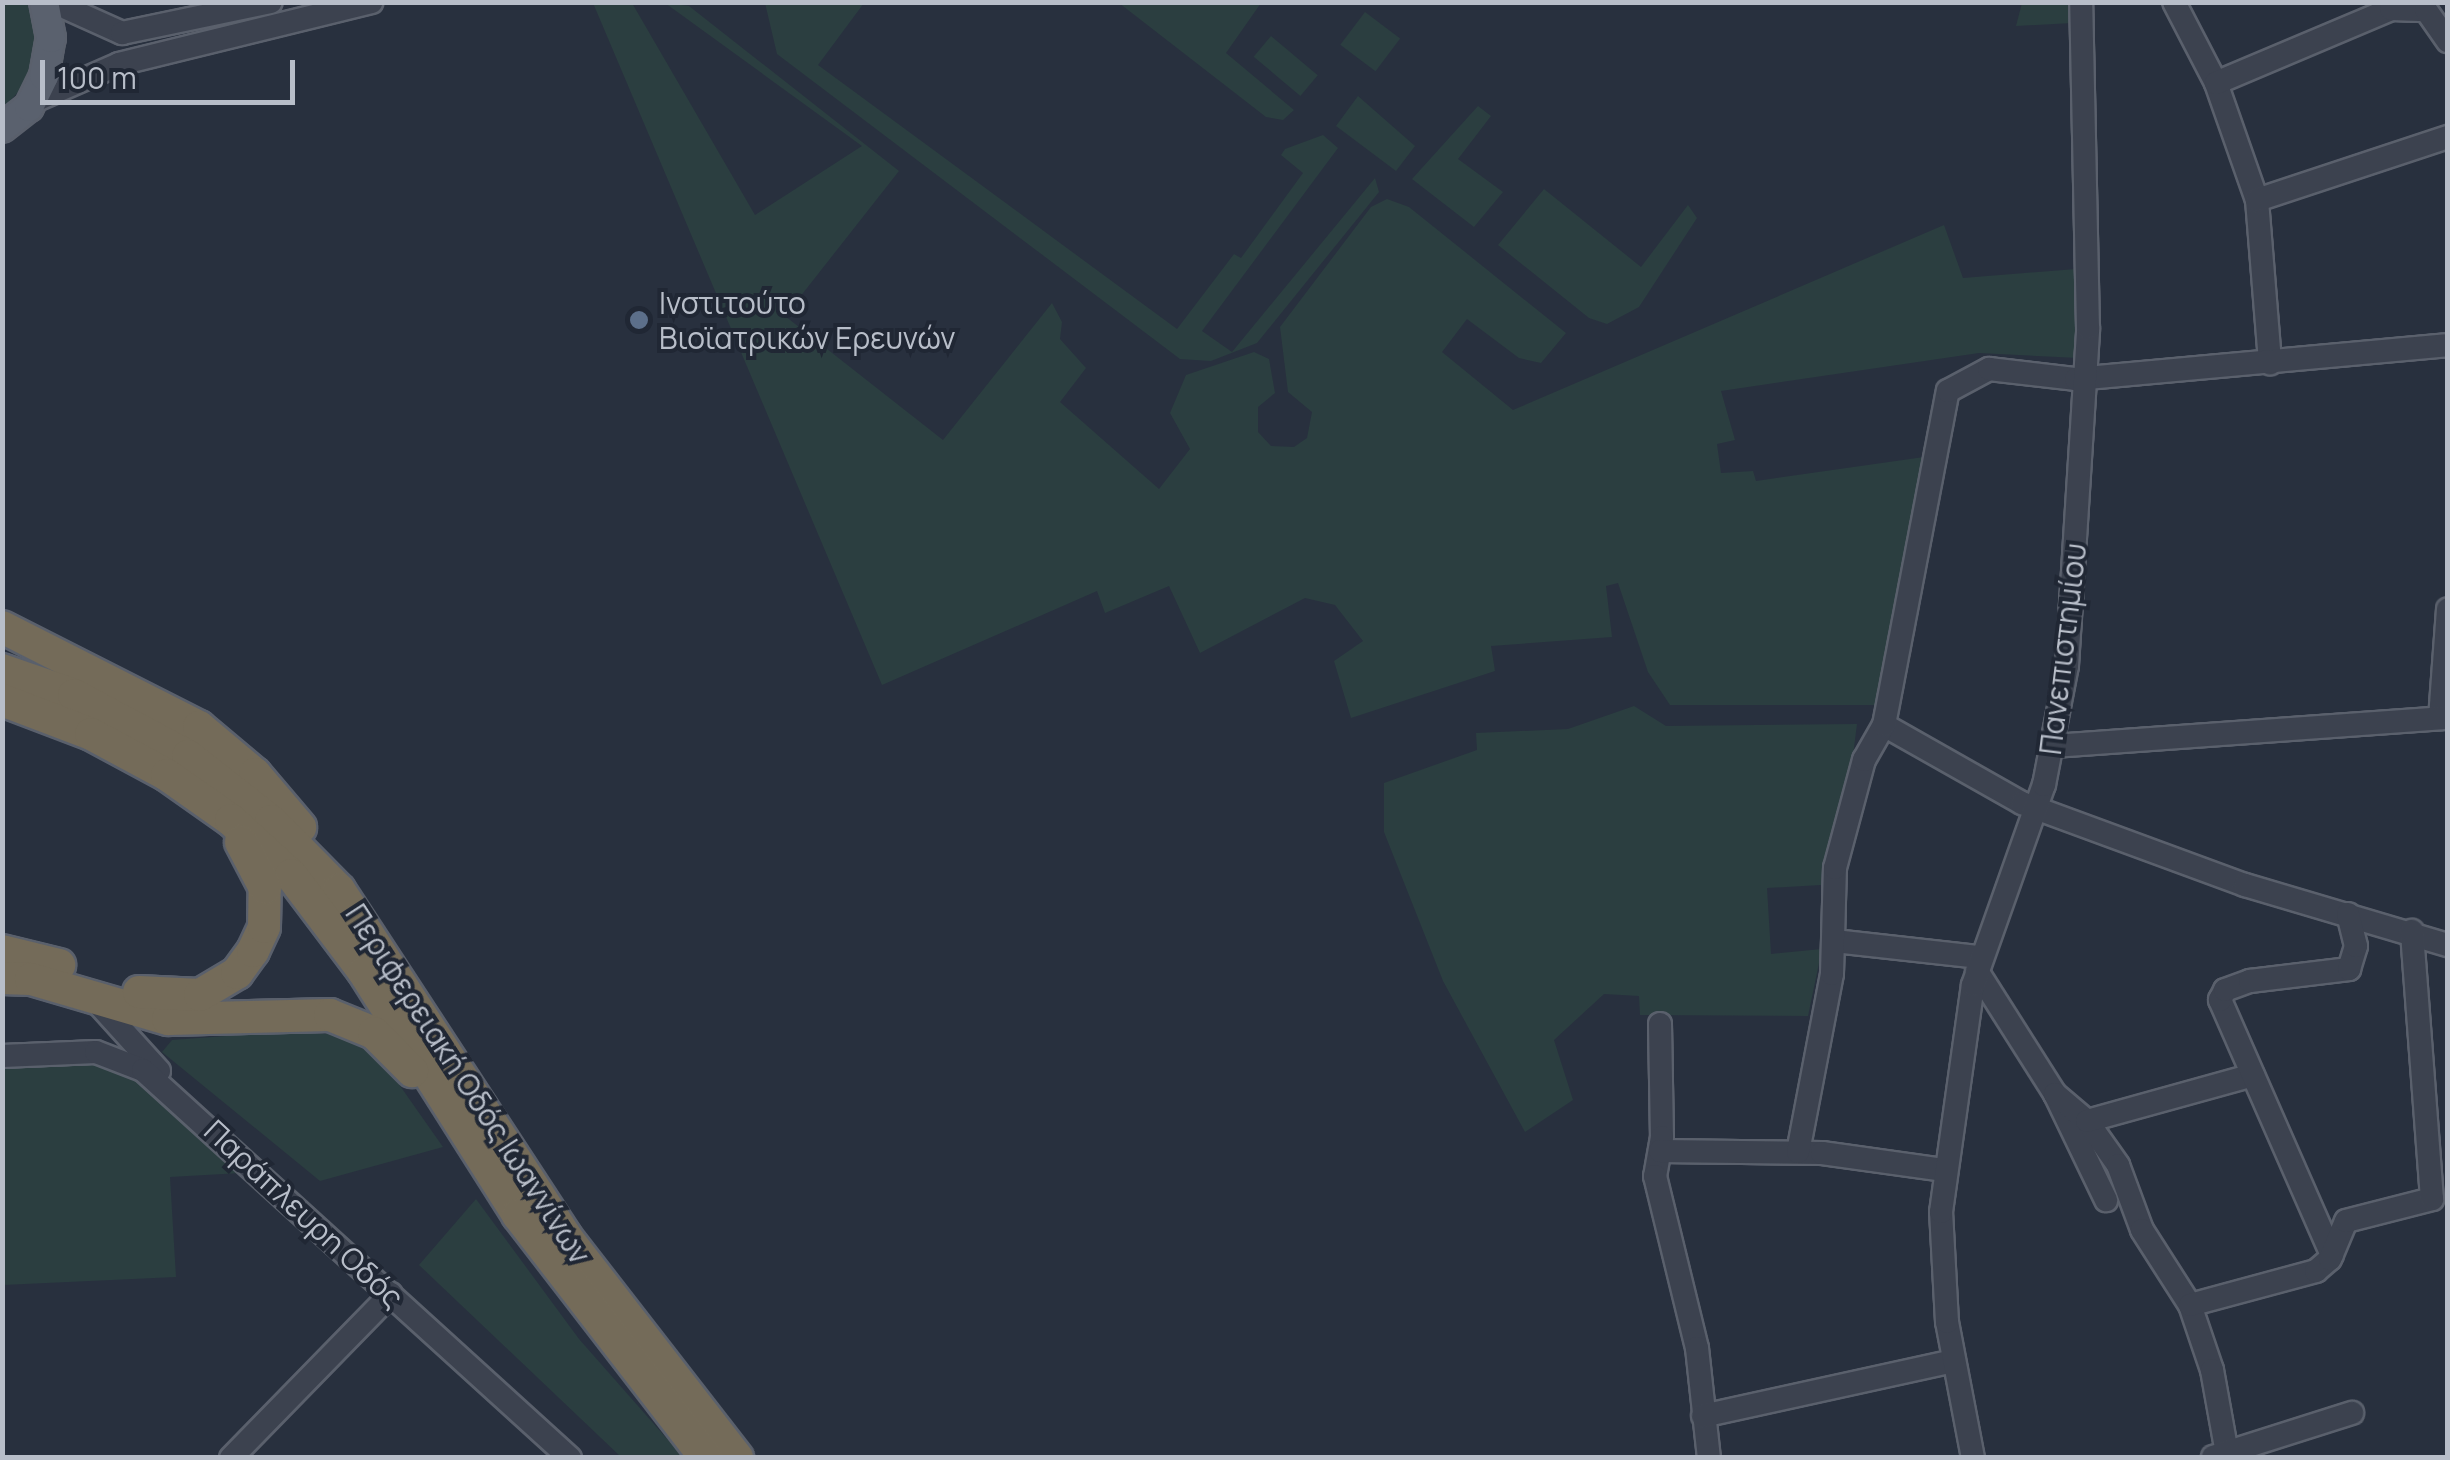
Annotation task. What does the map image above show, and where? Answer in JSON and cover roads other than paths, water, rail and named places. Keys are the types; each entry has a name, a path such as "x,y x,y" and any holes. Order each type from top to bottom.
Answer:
{"highway":[{"path":"2,628 169,708 222,744 272,790 339,890"},
{"name":"Περιφερειακή Οδός Ιωαννίνων","path":"2,670 74,695 188,756 271,820 339,890 564,1236 737,1458"},
{"name":"Περιφερειακή Οδός Ιωαννίνων","path":"2,700 117,746 214,807 310,898 518,1215 706,1458"},
{"path":"2,951 160,997 200,995 227,980 259,940 266,899 254,857 214,807"},
{"path":"2,978 31,979 94,999 184,1020 309,1012 343,1019 389,1044 457,1117"}],"main road":[{"path":"2,128 32,102 49,56 44,2"}],"street":[{"path":"53,2 122,33 271,2"},
{"path":"32,102 119,64 372,2"},
{"name":"Πανεπιστημίου","path":"1973,1458 1953,1361 1941,1237 1945,1170 1978,964 2036,808 2054,746 2072,618 2086,378 2090,194 2080,2"},
{"path":"2174,2 2216,82 2257,200 2270,363"},
{"path":"2216,82 2391,9 2426,10 2448,40"},
{"path":"2257,200 2448,137"},
{"path":"1798,1152 1834,941 1838,852 1864,760 1884,726 1948,391 1988,368 2086,378 2120,370 2270,363 2448,345"},
{"path":"2054,746 2444,718 2448,609"},
{"path":"1884,726 1948,766 2036,808 2244,885 2412,931 2448,946"},
{"path":"2332,1255 2221,995 2250,981 2349,969 2356,946 2348,914"},
{"path":"2190,1306 2310,1273 2332,1255 2346,1221 2422,1205 2433,1196 2412,931"},
{"path":"1834,941 1978,964 2055,1094 2106,1200"},
{"path":"94,999 170,1092"},
{"path":"1660,1024 1660,1151 1656,1189 1697,1348 1710,1458"},
{"name":"Παράπλευρη Οδός","path":"2,1056 105,1053 132,1064 170,1092 570,1458"},
{"path":"2087,1121 2253,1076"},
{"path":"2055,1094 2087,1121 2124,1176 2142,1230 2190,1306 2208,1356 2220,1455 2352,1412"},
{"path":"1660,1151 1798,1152 1945,1170"},
{"path":"231,1458 391,1294"},
{"path":"1703,1416 1953,1361"}],"place":[{"name":"Ινστιτούτο Βιοϊατρικών Ερευνών","path":"639,320"}]}
